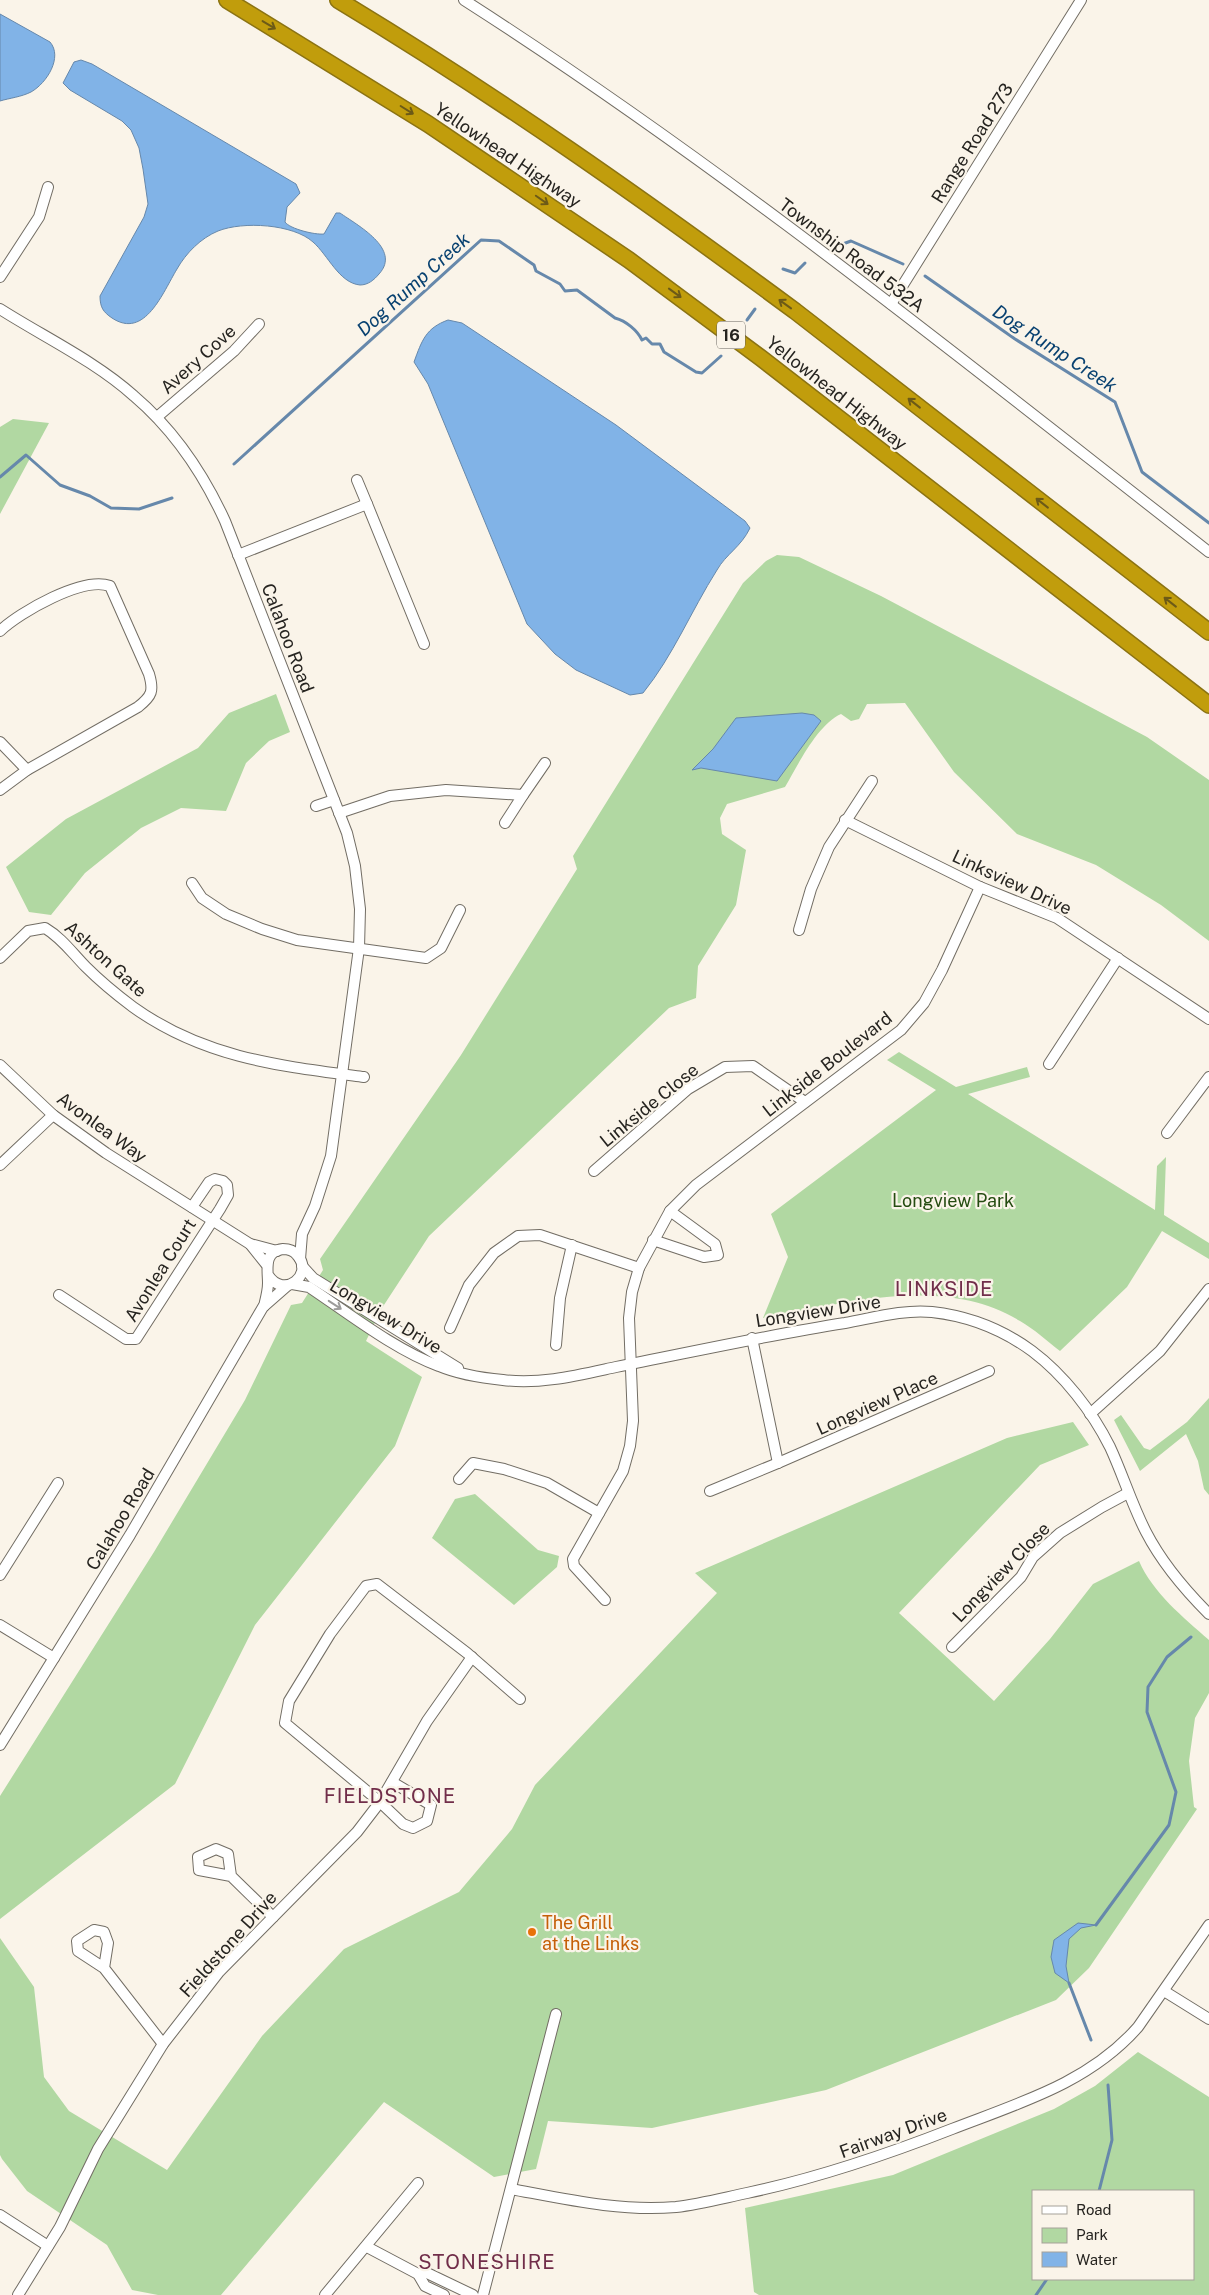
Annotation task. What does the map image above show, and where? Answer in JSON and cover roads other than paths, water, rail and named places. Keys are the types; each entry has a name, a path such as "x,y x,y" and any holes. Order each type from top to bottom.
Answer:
{"highway":[{"name":"Yellowhead Highway","path":"226,0 428,124 630,260 761,358 1209,705"},
{"path":"338,0 544,131 795,310 1209,632"}],"street":[{"name":"Township Road 532A","path":"464,0 640,117 890,304 1209,552"},
{"name":"Range Road 273","path":"890,304 1081,0"},
{"path":"0,277 39,216 48,187"},
{"name":"Calahoo Road","path":"0,310 133,394 176,438 212,492 339,813 355,866 360,909 359,948 331,1156 315,1206 302,1234 291,1245 279,1250"},
{"name":"Avery Cove","path":"157,417 234,351 259,324"},
{"path":"357,480 424,644"},
{"path":"238,555 367,504"},
{"path":"0,631 12,620 42,603 92,583 110,586 149,674 152,686 149,698 27,770 0,790"},
{"path":"0,742 27,770"},
{"path":"505,823 545,763"},
{"path":"800,930 817,872 845,820 872,781"},
{"path":"339,813 390,796 446,790 523,795"},
{"path":"316,806 334,800"},
{"name":"Linksview Drive","path":"845,820 980,887 1057,918 1209,1019"},
{"path":"192,884 202,898 226,914 262,929 297,940 426,958 441,948 460,910"},
{"name":"Linkside Boulevard","path":"605,1600 574,1566 573,1559 622,1472 630,1446 633,1421 629,1318 632,1292 639,1268 653,1240 670,1211 696,1185 901,1030 924,1003 942,970 980,887"},
{"name":"Ashton Gate","path":"0,958 28,931 45,928 56,935 110,989 161,1025 229,1055 341,1074"},
{"path":"1049,1064 1118,958"},
{"name":"Avonlea Way","path":"0,1065 53,1115 106,1153 250,1244 266,1264"},
{"name":"Linkside Close","path":"594,1171 688,1089 725,1067 753,1066 805,1102"},
{"path":"341,1074 364,1078"},
{"path":"1167,1133 1209,1077"},
{"path":"0,1165 53,1115"},
{"path":"192,1207 209,1182 215,1179 223,1181 227,1186 228,1195 211,1219"},
{"path":"653,1240 704,1258 718,1255 715,1244 670,1211"},
{"name":"Avonlea Court","path":"59,1296 126,1339 136,1339 211,1219"},
{"name":"Calahoo Road","path":"301,1262 302,1234"},
{"path":"450,1328 469,1285 494,1253 518,1236 540,1235 572,1244 639,1268"},
{"name":"Avonlea Way","path":"250,1244 279,1250"},
{"path":"556,1345 560,1298 572,1244"},
{"path":"279,1250 293,1252 301,1262 300,1276 289,1285 275,1284 268,1275 266,1264 272,1254 279,1250"},
{"name":"Longview Drive","path":"301,1262 314,1278 465,1373"},
{"name":"Calahoo Road","path":"0,1745 186,1441 263,1307 268,1291 268,1275"},
{"name":"Calahoo Road","path":"263,1307 289,1285"},
{"name":"Longview Drive","path":"289,1285 309,1287 415,1356 440,1367 504,1381 544,1381 752,1338 898,1314 930,1312 976,1321 1006,1333 1052,1367 1090,1414 1109,1445 1147,1536 1182,1586 1209,1614"},
{"path":"1090,1414 1160,1351 1209,1289"},
{"path":"752,1338 778,1464"},
{"name":"Longview Place","path":"710,1491 778,1464 989,1371"},
{"path":"459,1479 474,1463 504,1469 547,1483 599,1513"},
{"path":"0,1575 58,1482"},
{"name":"Longview Close","path":"952,1647 1020,1577 1033,1557 1060,1533 1128,1493"},
{"path":"392,1782 431,1806 427,1821 412,1828 403,1824 380,1802 285,1723 289,1701 330,1634 366,1586 377,1584 472,1657 520,1699"},
{"path":"0,1624 54,1658"},
{"name":"Fieldstone Drive","path":"18,2295 68,2212 98,2149 163,2044 219,1972 357,1832 380,1802 427,1721 472,1657"},
{"path":"231,1876 273,1917"},
{"name":"Fairway Drive","path":"511,2188 615,2206 676,2207 767,2189 872,2160 1064,2085 1088,2070 1125,2042 1164,1992 1209,1925"},
{"path":"104,1968 163,2044"},
{"path":"1164,1992 1209,2018"},
{"path":"483,2295 556,2014"},
{"path":"325,2295 367,2247 418,2183"},
{"path":"0,2215 48,2246"},
{"path":"367,2247 418,2274 425,2286 444,2295"},
{"path":"418,2274 428,2273 473,2295"}],"water":[{"path":"0,14 50,42 54,48 55,55 51,69 37,88 23,95 0,101"},
{"path":"81,60 92,64 296,184 300,193 287,207 285,222 288,225 315,234 324,234 336,213 340,213 357,224 381,247 385,256 385,265 379,274 366,284 353,283 334,268 313,242 293,231 254,225 228,228 206,238 189,252 159,300 143,318 134,323 124,323 109,316 101,306 100,296 144,217 148,204 139,148 131,130 122,121 70,90 63,83 74,62"},
{"path":"448,320 462,323 616,425 745,521 750,528 721,564 664,664 643,693 630,695 576,670 555,654 527,624 428,384 414,362 420,347 430,331"},
{"path":"802,713 814,715 821,721 777,781 701,768 692,770 713,749 736,718"},
{"path":"1078,1923 1096,1925 1081,1928 1069,1939 1066,1966 1069,1983 1055,1973 1051,1957 1054,1940"}],"waterway":[{"name":"Dog Rump Creek","path":"234,464 481,240 499,241 534,265 536,271 560,284 565,291 577,290 615,318 631,326 642,340 646,338 652,344 660,344 664,352 696,372 702,373 721,356"},
{"name":"Dog Rump Creek","path":"840,245 851,241 903,264"},
{"name":"Dog Rump Creek","path":"783,269 795,273 805,263"},
{"name":"Dog Rump Creek","path":"925,276 1015,339 1115,402 1142,472 1209,523"},
{"name":"Dog Rump Creek","path":"747,320 755,309"},
{"name":"Dog Rump Creek","path":"0,477 26,455 60,485 90,496 111,508 139,509 172,498"},
{"path":"1096,1925 1169,1825 1176,1792 1147,1712 1148,1687 1167,1657 1191,1637"},
{"path":"1069,1983 1091,2040"},
{"path":"1099,2190 1112,2140 1108,2085"},
{"path":"1036,2295 1046,2280"}],"place":[{"name":"The Grill at the Links","path":"532,1932"}],"district":[{"name":"LINKSIDE","path":"944,1289"},
{"name":"FIELDSTONE","path":"390,1796"},
{"name":"STONESHIRE","path":"487,2262"}],"park label":[{"name":"Longview Park","path":"953,1200"}]}
